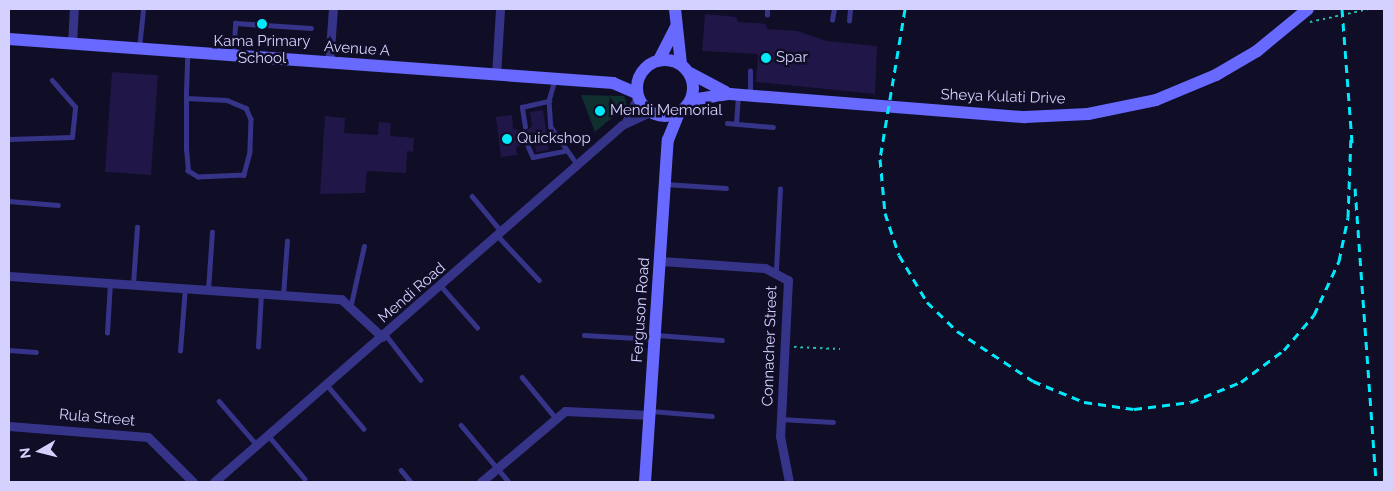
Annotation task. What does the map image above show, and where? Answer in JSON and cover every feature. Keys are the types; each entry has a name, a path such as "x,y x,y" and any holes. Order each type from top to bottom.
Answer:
{"street":[{"path":"72,44 74,9"},
{"path":"329,63 333,9"},
{"path":"496,75 500,9"},
{"path":"612,83 638,95 654,114 679,113 691,100 694,86 685,68 675,28 675,9"},
{"name":"Sheya Kulati Drive","path":"691,100 739,95 1025,117 1088,114 1156,100 1216,75 1257,50 1308,9"},
{"path":"612,83 641,74 659,60 675,28"},
{"name":"Avenue A","path":"9,40 612,83"},
{"path":"659,60 685,68"},
{"name":"Sheya Kulati Drive","path":"685,68 700,82 739,95"},
{"path":"638,95 641,74"},
{"name":"Mendi Road","path":"214,482 441,286 626,122 638,95"},
{"name":"Ferguson Road","path":"645,482 668,140 679,113"},
{"name":"Mendi Road","path":"626,122 654,114"},
{"name":"Ferguson Road","path":"654,114 668,140"},
{"name":"Connacher Street","path":"661,261 776,270 788,280 780,419 789,482"},
{"path":"9,276 341,299 351,304 383,336"},
{"path":"481,482 555,417 572,410 650,413"},
{"name":"Rula Street","path":"9,426 148,437 193,482"}],"lane":[{"path":"139,49 142,9"},
{"path":"767,9 767,15"},
{"path":"832,20 834,9"},
{"path":"849,21 850,9"},
{"path":"233,56 234,23 311,28"},
{"path":"186,98 228,100 246,108 250,119 250,152 244,174 190,175 186,98 187,53"},
{"path":"736,124 739,95 750,71"},
{"path":"555,80 549,101 551,127 565,151 578,165"},
{"path":"9,139 72,137 75,107 52,81"},
{"path":"525,127 522,107 549,101"},
{"path":"727,123 773,127"},
{"path":"528,146 533,157 565,151"},
{"path":"665,184 726,188"},
{"path":"776,270 780,189"},
{"path":"472,196 500,234 539,280"},
{"path":"9,201 58,205"},
{"path":"133,284 137,226"},
{"path":"208,290 212,232"},
{"path":"283,295 287,241"},
{"path":"351,304 364,246"},
{"path":"107,333 110,283"},
{"path":"441,286 477,327"},
{"path":"180,351 185,288"},
{"path":"258,347 261,294"},
{"path":"584,335 722,340"},
{"path":"383,336 421,380"},
{"path":"9,350 36,352"},
{"path":"522,377 555,417"},
{"path":"327,384 364,429"},
{"path":"220,401 257,445"},
{"path":"650,413 712,416"},
{"path":"780,419 833,422"},
{"path":"461,425 509,482"},
{"path":"268,435 305,478"},
{"path":"401,470 411,482"}],"path":[{"path":"1310,22 1369,9"},
{"path":"785,346 840,349"}],"green space":[{"path":"581,95 624,96 627,105 595,132"}],"building":[{"path":"705,14 736,17 738,22 766,24 767,29 797,31 827,41 877,46 875,94 756,82 758,54 702,51"},
{"path":"112,72 158,75 151,175 105,172"},
{"path":"543,110 549,150 536,152 535,145 528,142 516,147 517,155 501,157 496,117 512,115 513,129 526,131 532,126 530,112"},
{"path":"325,116 345,118 344,133 378,135 379,122 391,123 390,136 414,138 413,152 407,151 406,173 367,171 365,193 320,194"}],"railway":[{"path":"905,9 880,159 885,213 899,255 927,302 957,331 1033,381 1084,402 1134,409 1191,402 1241,382 1284,350 1314,315 1339,261 1348,217 1351,136"},
{"path":"1342,9 1352,143"},
{"path":"1355,188 1376,482"}],"place":[{"name":"Kama Primary School","path":"262,24"},
{"name":"Spar","path":"766,58"},
{"name":"Mendi Memorial","path":"600,111"},
{"name":"Quickshop","path":"507,139"}]}
